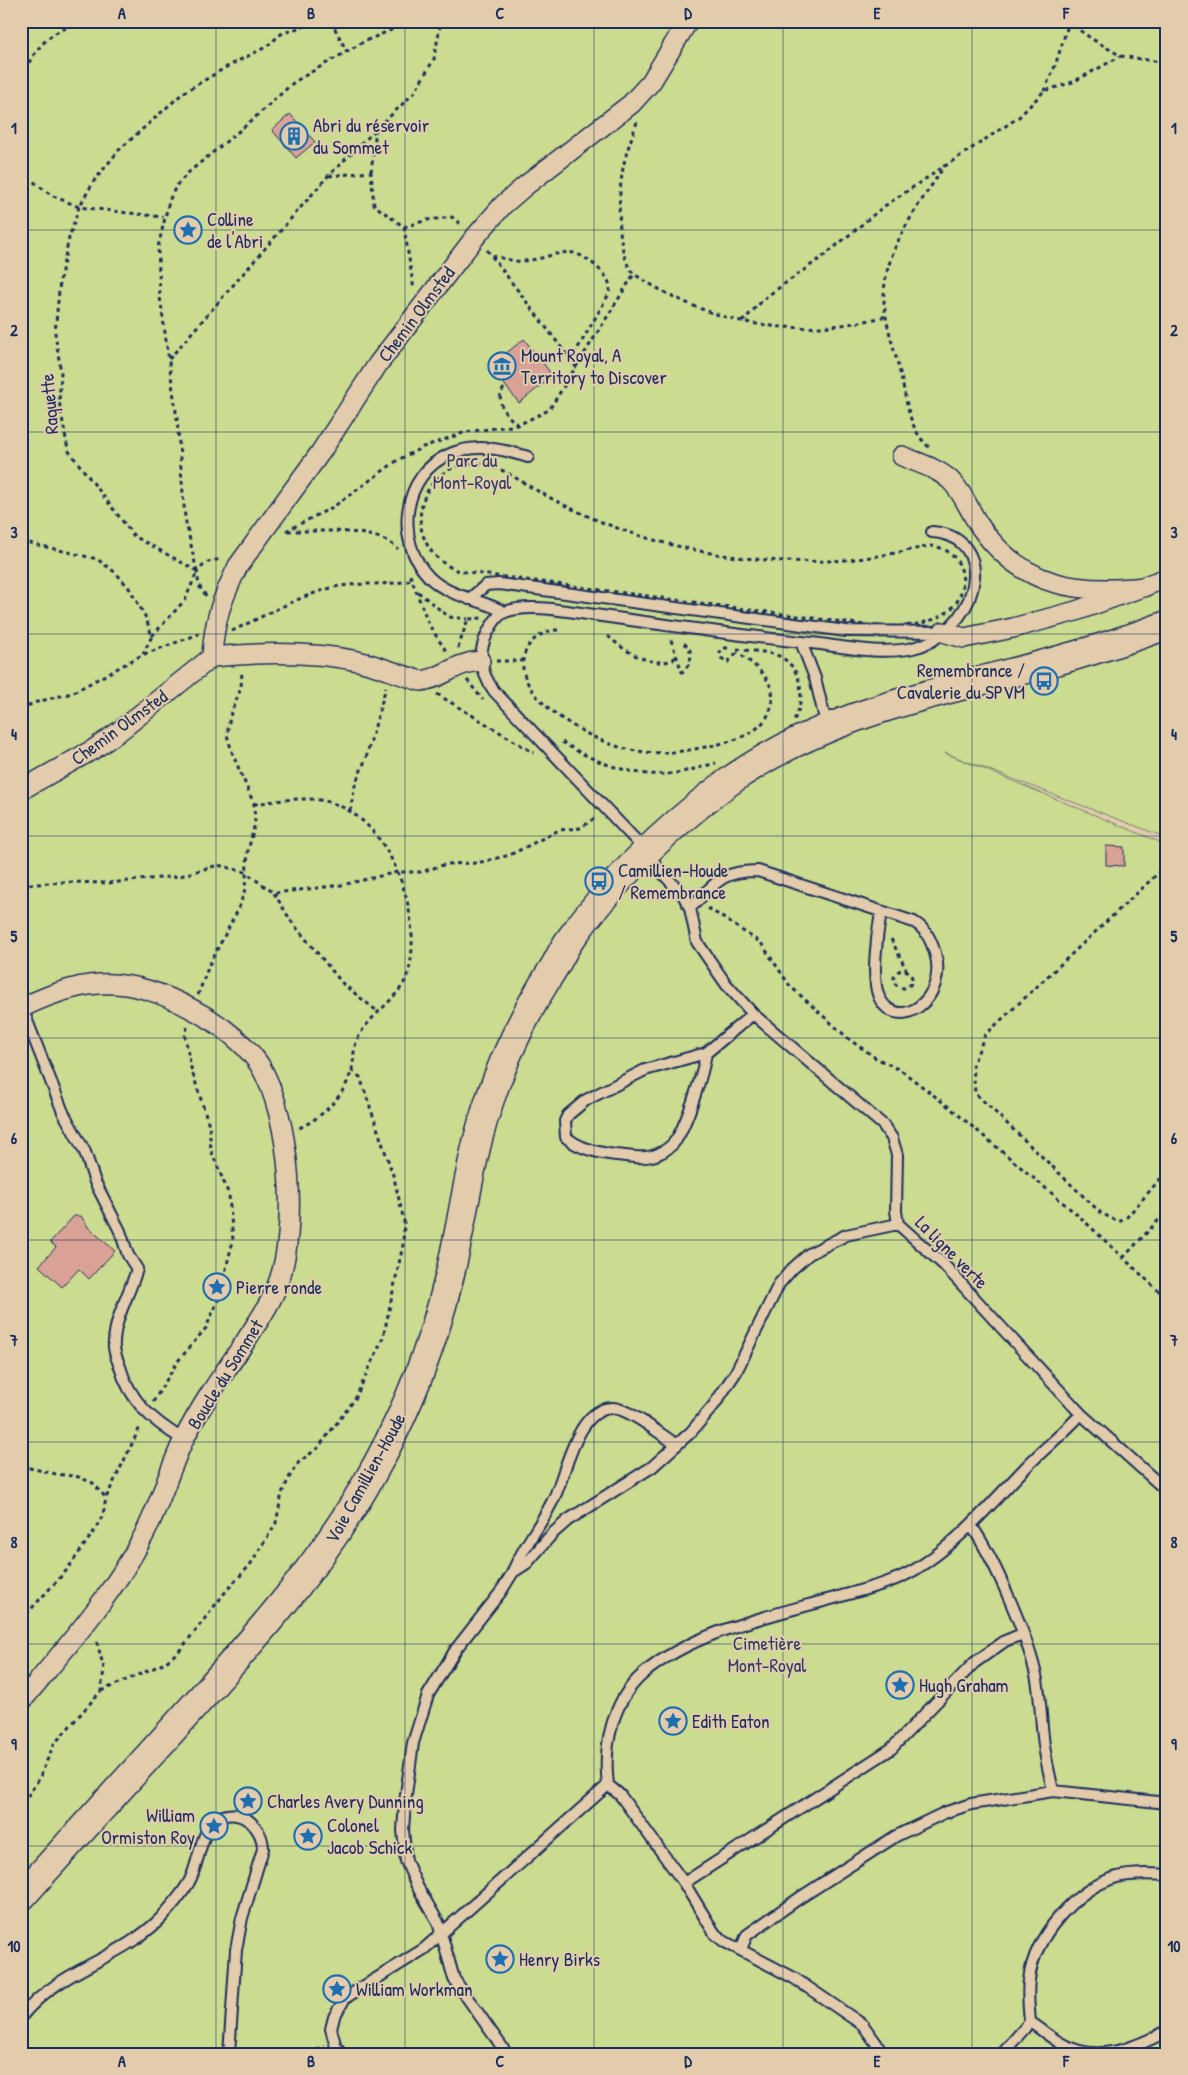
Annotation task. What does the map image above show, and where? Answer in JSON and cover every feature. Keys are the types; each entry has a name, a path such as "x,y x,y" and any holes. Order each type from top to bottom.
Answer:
{"street":[{"name":"Chemin Olmsted","path":"21,790 94,750 212,656 217,614 238,566 304,475 378,364 420,307 503,205 631,104 651,82 688,21"},
{"path":"902,456 936,470 950,480 988,538 1013,561 1034,574 1060,585 1084,590 1107,591 1144,587"},
{"path":"943,632 964,638 976,637 1060,615 1167,578"},
{"name":"Voie Camillien-Houde","path":"21,1897 289,1599 326,1548 363,1490 403,1412 429,1346 448,1284 472,1164 489,1103 525,1019 566,946 604,898 646,851 724,786 776,752 827,727 922,696 1080,654 1167,625"},
{"path":"212,656 234,654 317,655 358,661 391,670 420,681 430,680 456,666 490,661"},
{"name":"Voie Camillien-Houde","path":"21,1884 279,1598 317,1546 359,1481 405,1386 431,1314 471,1135 490,1076 536,980 549,961 566,946"},
{"name":"Boucle du Sommet","path":"21,1702 86,1624 114,1586 145,1533 184,1440 212,1390 266,1309 277,1286 287,1243 289,1205 283,1135 274,1098 258,1063 236,1039 192,1009 142,987 116,983 97,983 69,989 22,1008"}],"lane":[{"path":"504,612 490,604 469,600 436,583 422,568 416,557 407,519 415,486 430,466 451,454 463,450 496,448 528,457"},
{"path":"490,661 480,651 486,635 495,620 504,612 520,609 552,609 857,648 902,650 927,644 943,632 967,603 973,589 974,570 968,551 955,537 946,533 932,532"},
{"path":"469,600 486,585 499,584 846,631 943,632"},
{"path":"801,642 815,678 827,727"},
{"name":"La ligne verte","path":"490,661 484,674 494,691 646,851 656,866 693,904 697,942 706,958 726,984 753,1014 883,1125 892,1138 897,1155 896,1211 898,1224 944,1265 1081,1414 1167,1491"},
{"path":"693,904 724,877 738,872 758,872 921,926 933,944 938,972 931,996 923,1005 912,1010 901,1012 885,1007 880,998 876,980 878,929 881,913"},
{"path":"22,1008 63,1112 85,1152 95,1182 120,1231 128,1254 137,1269 116,1328 114,1348 132,1398 146,1413 184,1440"},
{"path":"706,1053 704,1066 690,1106 676,1140 668,1149 656,1155 644,1157 613,1154 574,1145 566,1137 565,1121 568,1115 586,1100 645,1070 706,1053 753,1014"},
{"path":"513,1572 527,1563 552,1534 568,1520 614,1494 652,1467 714,1405 736,1372 774,1292 792,1268 809,1254 846,1235 898,1224"},
{"path":"507,2054 454,1979 438,1922 417,1886 406,1861 403,1830 413,1742 428,1695 437,1676 500,1593 513,1572 519,1557 554,1498 581,1430 597,1411 614,1408 630,1414 676,1444"},
{"path":"884,2054 862,2025 794,1978 725,1942 715,1934 684,1884 620,1795 608,1785 607,1756 613,1720 626,1694 643,1674 691,1644 720,1632 895,1579 916,1569 971,1525 1029,1464 1081,1414"},
{"path":"971,1525 980,1537 1003,1585 1037,1678 1044,1747 1053,1791"},
{"path":"684,1884 891,1749 974,1663 1005,1641 1022,1634"},
{"path":"343,2054 336,2047 331,2029 334,2018 345,1998 424,1949 608,1785"},
{"path":"741,1949 748,1935 798,1899 896,1836 971,1804 1053,1791 1167,1803"},
{"path":"21,2017 47,1990 129,1941 159,1920 177,1901 190,1881 208,1829 216,1819 235,1815 246,1819 257,1827 263,1838 263,1849 242,1918 236,1950 229,2054"},
{"path":"1002,2054 1030,2022 1029,1978 1034,1959 1042,1941 1058,1919 1081,1897 1117,1877 1140,1874 1167,1875"},
{"path":"1030,2022 1062,2044 1090,2053 1120,2051 1167,2031"}],"path":[{"path":"21,29 29,21"},
{"path":"21,77 36,49 55,32 74,25 131,21"},
{"name":"Raquette","path":"197,572 134,536 68,450 59,401 61,373 55,333 68,238 79,207 94,181 120,150 183,92 266,47 281,34 319,21"},
{"path":"330,21 347,52"},
{"path":"142,655 152,636 185,600 197,572 184,518 177,419 160,296 158,247 164,218 176,186 189,172 250,122 294,82 365,41 413,21"},
{"path":"169,360 328,176 414,93 425,78 434,59 441,21"},
{"path":"742,322 766,297 825,255 883,207 1019,117 1044,91 1055,66 1068,22 1092,40 1121,56 1167,63"},
{"path":"1044,91 1073,82 1121,56"},
{"path":"638,119 622,174 620,213 624,254 628,268 634,274 685,304 742,322 772,327 809,329 850,325 887,316"},
{"path":"376,129 371,172 374,205 404,227 411,282 420,307"},
{"path":"932,450 916,432 909,412 884,296 891,262 904,230 947,163"},
{"path":"21,172 51,195 79,207 164,218"},
{"path":"328,176 371,172"},
{"path":"404,227 427,220 452,217 476,236 577,368"},
{"path":"491,256 522,261 561,252 571,252 580,255 605,275 611,288 609,294 571,360"},
{"path":"286,531 333,507 398,460 423,447 466,432 518,425 549,410 634,274"},
{"path":"504,388 501,393 500,403 506,413 518,425"},
{"path":"470,463 488,464 499,468 553,499 593,518 634,534 684,548 746,557 813,561 852,559 935,546 953,555 960,565 964,577 962,589 956,603 943,615 912,625 885,626 840,623 479,575 459,571 440,562 426,543 420,524 422,504 434,483 448,470 470,463"},
{"path":"262,531 346,532 369,536 394,545 403,557"},
{"path":"21,541 97,559 116,573 129,588 145,616 152,636"},
{"path":"212,656 231,632 290,604 331,588 368,583 400,583 412,580 408,569"},
{"path":"416,591 449,617 484,618"},
{"path":"456,666 457,652 468,619"},
{"path":"21,710 34,703 72,693 142,655 214,628"},
{"path":"558,630 546,632 534,639 527,650 523,661 523,672 531,688 547,706 589,735 618,747 664,754 691,750 730,740 752,732 765,720 772,702 769,682 760,669 738,651"},
{"path":"608,636 626,650 644,659 668,662 674,659 676,655"},
{"path":"663,639 671,640 684,643 690,650 689,662 682,672 671,640"},
{"path":"738,651 728,662 720,655 724,648 779,656 793,669 800,684 802,699 798,714 788,727"},
{"path":"21,1620 66,1571 93,1533 103,1515 106,1498 146,1413 178,1361 206,1328 219,1298 233,1240 229,1195 211,1150 209,1125 191,1068 185,1036 192,1009 209,965 239,908 245,889 245,872 255,822 254,804 233,755 227,735 230,716 241,688 243,672 234,654"},
{"path":"490,661 523,661"},
{"path":"350,811 354,785 366,758 391,670"},
{"path":"420,681 434,693 534,753 541,760"},
{"path":"557,739 608,764 652,774 672,773 724,761"},
{"path":"254,804 289,799 326,801 350,811 373,829 387,850 397,872 412,925 409,972 388,1002 377,1011 356,1043 351,1070 342,1092 328,1109 306,1125 283,1135"},
{"path":"589,810 602,824"},
{"path":"274,893 342,885 397,872 421,872 446,864 477,864 510,855 559,830 581,828 596,817"},
{"path":"21,886 65,882 108,884 180,876 218,865 245,872 274,893 290,921 343,984 377,1011"},
{"path":"1167,865 985,1035 973,1064 975,1093 1101,1213 1119,1222 1128,1216 1167,1171"},
{"path":"693,904 761,943 790,986 850,1040 876,1058 902,1071 949,1107 1080,1217 1167,1299"},
{"path":"878,929 890,938 912,976 911,984 906,988 897,986 894,981 894,975 902,970 908,971"},
{"path":"21,1801 28,1796 40,1777 54,1744 101,1691 165,1663 176,1654 227,1590 250,1565 276,1523 282,1493 291,1474 299,1462 318,1448 355,1399 383,1338 401,1255 404,1221 394,1178 360,1077 351,1070"},
{"path":"1123,1258 1167,1211"},
{"path":"21,1466 79,1477 93,1484 106,1498"},
{"path":"86,1624 98,1641 104,1669 101,1691"}],"green space":[{"name":"Parc du Mont-Royal","path":"21,21 1167,21 1167,838 945,753 1167,845 1167,2054 21,2054"}],"building":[{"name":"Abri du réservoir du Sommet","path":"290,114 315,142 296,158 272,130"},
{"path":"524,339 553,376 519,403 490,366"},
{"path":"1106,846 1124,847 1124,866 1106,865"},
{"path":"74,1216 81,1216 88,1227 115,1251 89,1279 79,1269 62,1287 39,1266 56,1247 50,1242"}],"place":[{"name":"Abri du réservoir du Sommet","path":"294,136"},
{"name":"Colline de l'Abri","path":"188,230"},
{"name":"Mount Royal, A Territory to Discover","path":"502,366"},
{"name":"Remembrance / Cavalerie du SPVM","path":"1044,681"},
{"name":"Camillien-Houde / Remembrance","path":"599,881"},
{"name":"Pierre ronde","path":"217,1287"},
{"name":"Hugh Graham","path":"900,1685"},
{"name":"Edith Eaton","path":"673,1721"},
{"name":"Charles Avery Dunning","path":"248,1801"},
{"name":"William Ormiston Roy","path":"214,1826"},
{"name":"Colonel Jacob Schick","path":"308,1836"},
{"name":"Henry Birks","path":"500,1959"},
{"name":"William Workman","path":"337,1989"}],"park label":[{"name":"Cimetière Mont-Royal","path":"767,1654"}]}
